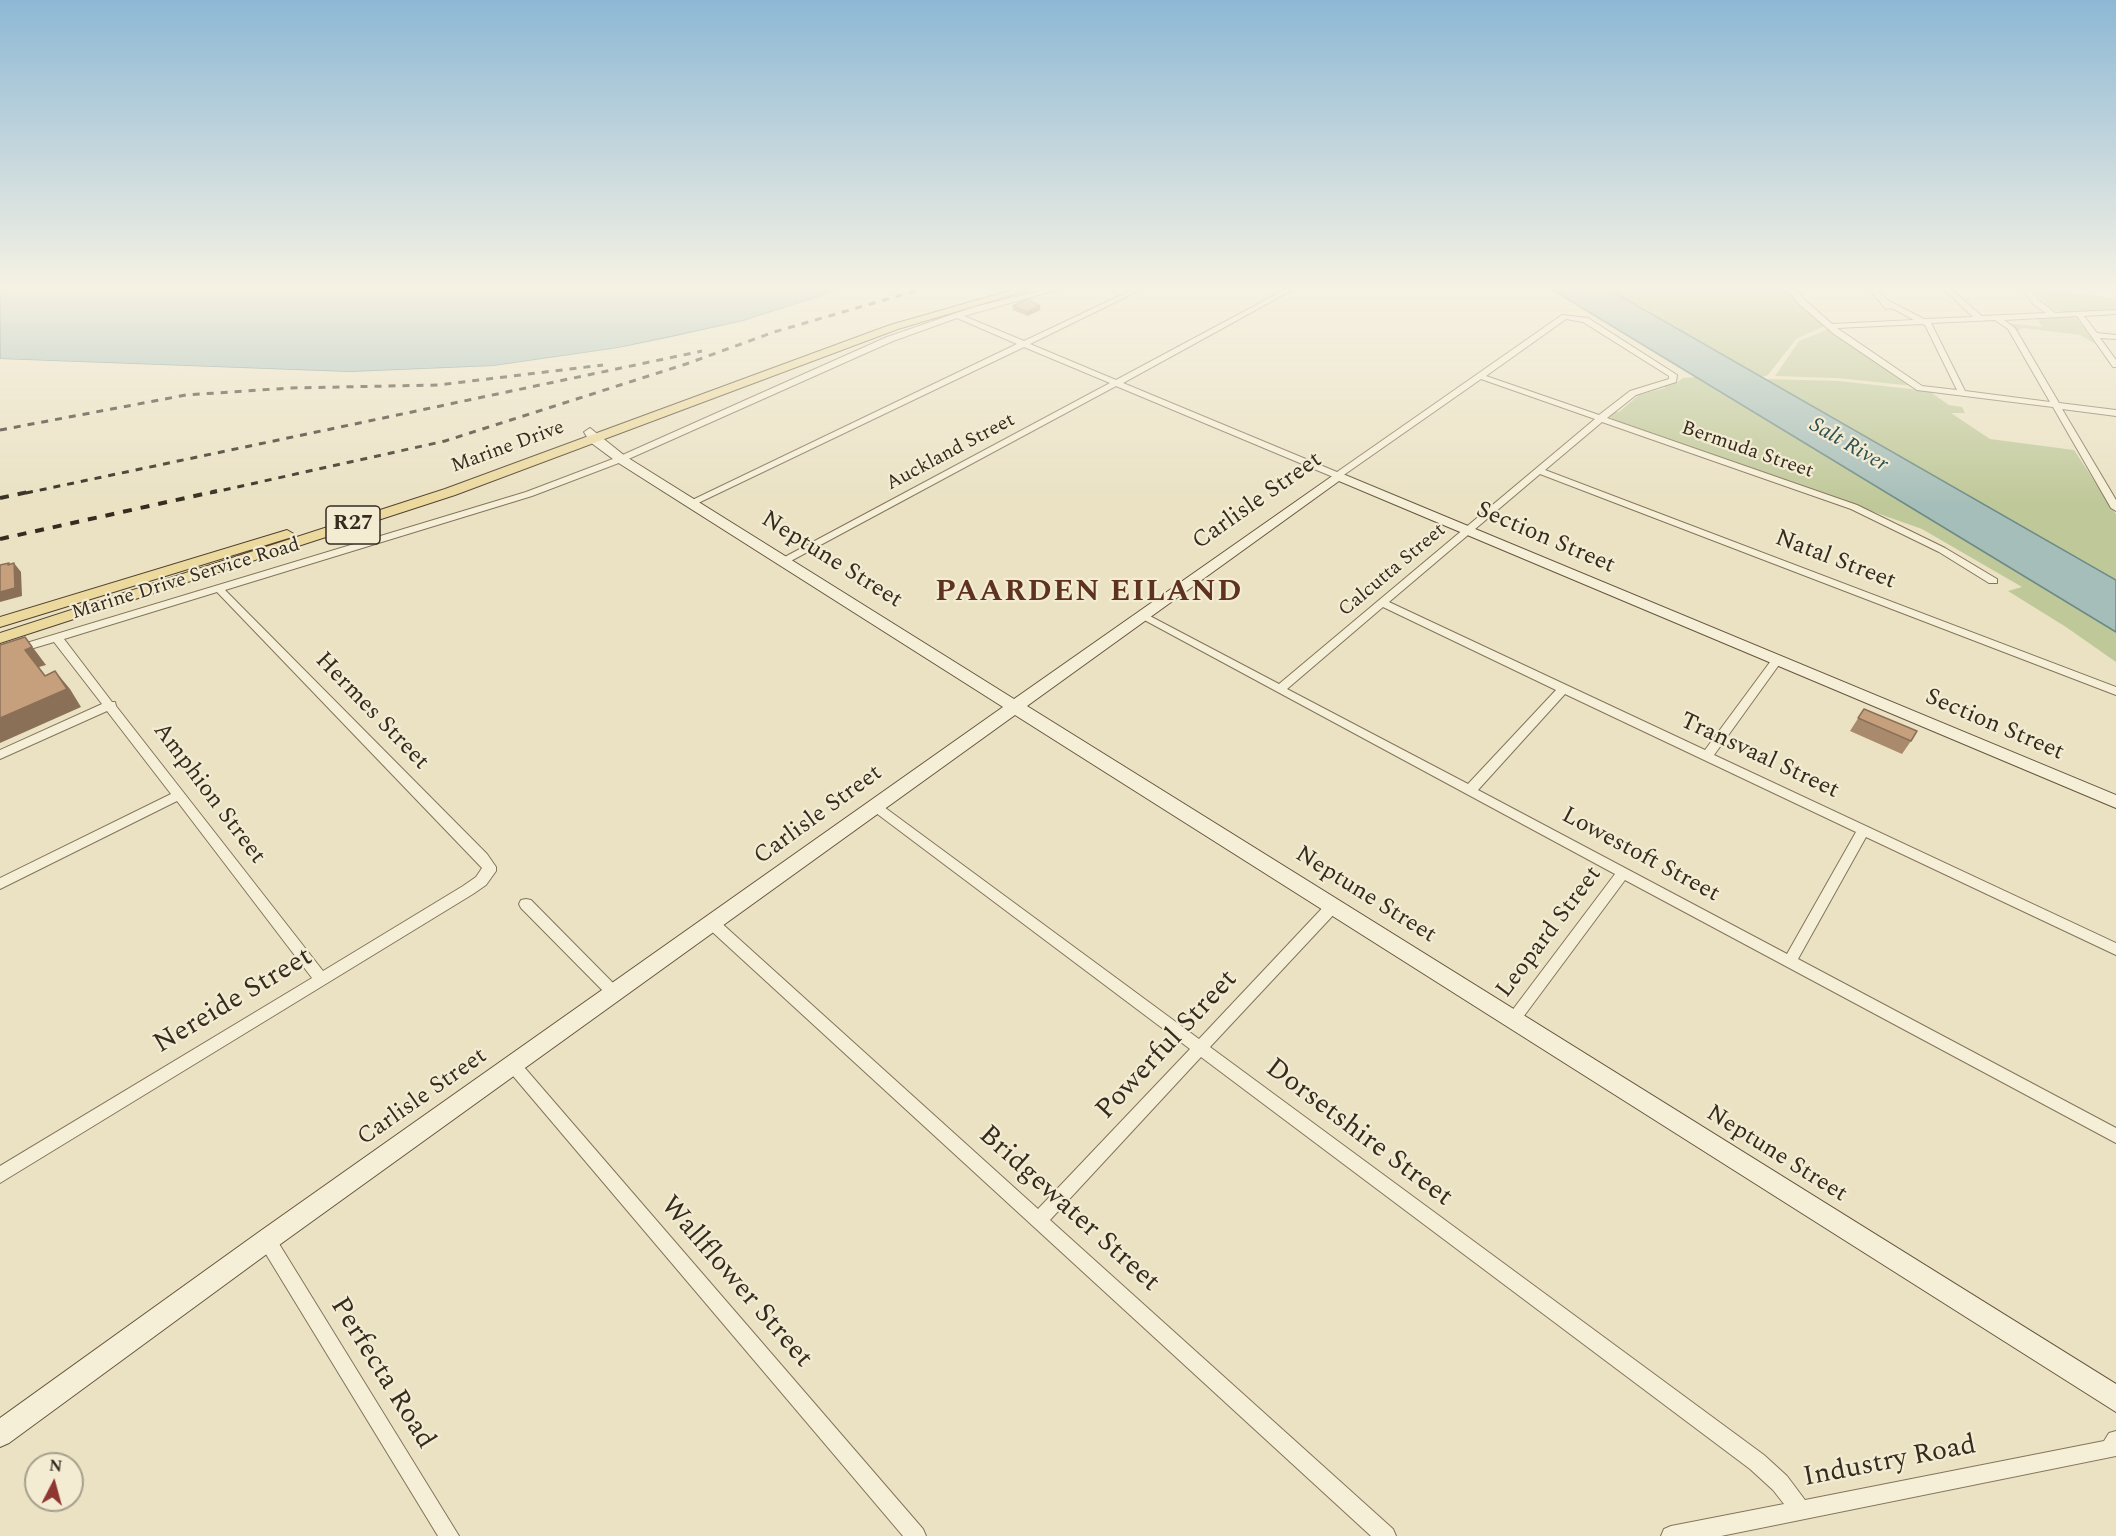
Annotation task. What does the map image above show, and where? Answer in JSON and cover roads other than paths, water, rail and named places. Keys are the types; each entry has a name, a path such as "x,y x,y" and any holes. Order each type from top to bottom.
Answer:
{"main road":[{"name":"Marine Drive","path":"0,638 335,531 784,361"},
{"name":"Marine Drive","path":"0,622 271,540 592,435 800,361"}],"street":[{"name":"Marine Drive Service Road","path":"0,655 529,494 621,459 841,361"},
{"path":"692,503 988,361"},
{"name":"Section Street","path":"1064,361 2116,802"},
{"name":"Auckland Street","path":"784,561 1156,361"},
{"name":"Carlisle Street","path":"0,1434 267,1240 1501,361"},
{"name":"Carlisle Street","path":"1651,361 1670,372 1674,378"},
{"path":"1880,361 1920,388 2116,413"},
{"path":"1946,361 1962,393"},
{"path":"2030,361 2114,503"},
{"name":"Bermuda Street","path":"1479,376 1854,507 1942,550 1993,581"},
{"name":"Calcutta Street","path":"1280,689 1384,604 1600,419 1633,393 1674,378"},
{"name":"Neptune Street","path":"592,435 621,459 2116,1399"},
{"name":"Natal Street","path":"1539,471 2116,691"},
{"name":"Hermes Street","path":"219,588 489,867"},
{"name":"Transvaal Street","path":"1384,604 2116,949"},
{"name":"Lowestoft Street","path":"1142,616 2116,1136"},
{"name":"Amphion Street","path":"57,638 321,979"},
{"path":"1707,756 1777,660"},
{"path":"1470,790 1563,689"},
{"path":"0,755 111,705"},
{"path":"0,884 179,795"},
{"name":"Dorsetshire Street","path":"876,807 1757,1462 1780,1483 1801,1510"},
{"path":"1790,961 1864,830"},
{"name":"Nereide Street","path":"0,1175 468,890 481,881 489,867"},
{"name":"Leopard Street","path":"1513,1020 1623,873"},
{"path":"526,904 614,993"},
{"name":"Powerful Street","path":"1039,1220 1333,906"},
{"name":"Bridgewater Street","path":"713,924 1386,1536"},
{"name":"Wallflower Street","path":"513,1065 916,1536"},
{"name":"Perfecta Road","path":"267,1240 449,1536"},
{"name":"Industry Road","path":"1671,1536 2110,1449 2116,1440"}],"water":[{"path":"45,361 530,361 493,366 350,372"},
{"name":"Salt River","path":"1669,361 1733,361 2116,580 2116,632"}],"railway":[{"path":"26,493 656,361"},
{"path":"210,493 445,441 695,361"},
{"path":"0,430 186,395 290,388 438,385 603,365"},
{"path":"0,498 33,491"},
{"path":"0,539 217,491"}],"district":[{"name":"PAARDEN EILAND","path":"1089,594"}]}
